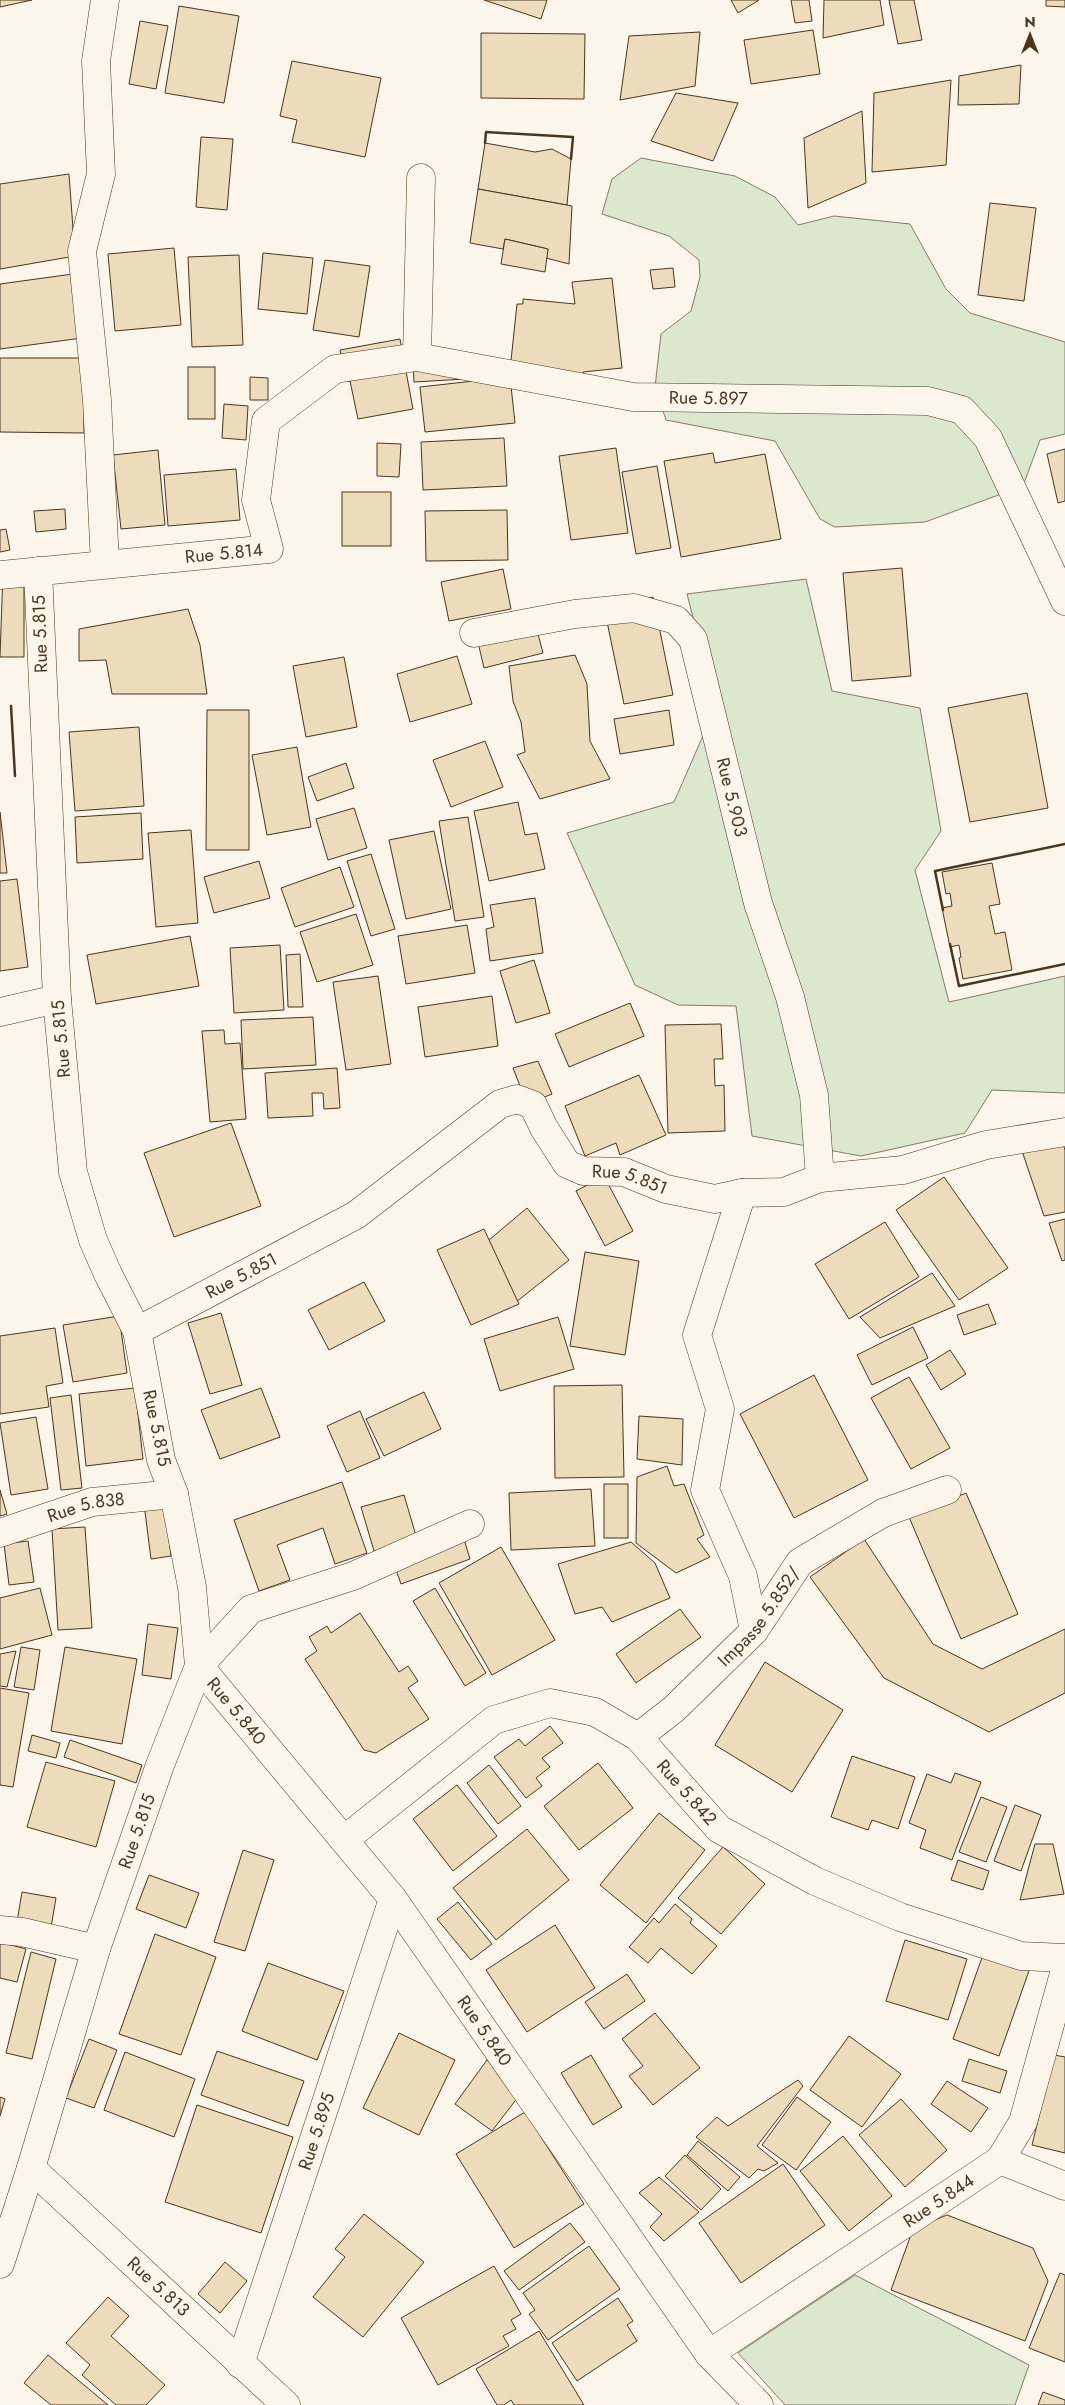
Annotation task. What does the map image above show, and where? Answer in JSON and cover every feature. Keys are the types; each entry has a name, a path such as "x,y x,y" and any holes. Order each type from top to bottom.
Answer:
{"street":[{"path":"105,0 96,61 101,174 82,251 97,400 105,564"},
{"path":"417,357 421,178"},
{"name":"Rue 5.814","path":"0,575 105,564 192,558 269,549 256,500 266,421 334,369 417,357"},
{"name":"Rue 5.897","path":"417,357 633,397 928,401 962,410 988,438 1065,601"},
{"name":"Rue 5.815","path":"0,2264 31,2168 96,1949 160,1765 199,1666 192,1588 174,1494 161,1460 137,1331 93,1240 73,1172 57,1000 38,571"},
{"name":"Rue 5.903","path":"474,633 575,614 634,608 676,620 694,639 758,903 790,998 814,1095 820,1178"},
{"path":"0,1012 57,1000"},
{"name":"Rue 5.851","path":"137,1331 356,1215 472,1124 500,1104 517,1099 533,1105 544,1128 567,1164 583,1171 624,1172 666,1189 715,1199 742,1193 784,1192 820,1178 903,1170 986,1145 1065,1132"},
{"path":"742,1193 697,1335 720,1409 705,1490 743,1576 754,1631"},
{"name":"Impasse 5.852/","path":"638,1737 674,1709 754,1631 800,1562 883,1513 947,1490"},
{"name":"Rue 5.838","path":"0,1533 92,1502 174,1494"},
{"path":"199,1666 251,1609 353,1576 470,1524"},
{"name":"Rue 5.840","path":"199,1666 393,1899 709,2354 759,2405"},
{"name":"Rue 5.842","path":"344,1840 494,1720 550,1703 594,1712 638,1737 719,1828 815,1881 900,1917 1021,1956 1065,1958"},
{"name":"Rue 5.895","path":"240,2364 393,1899"},
{"path":"0,1930 22,1932 96,1949"},
{"name":"Rue 5.844","path":"709,2354 1000,2160 1023,2122 1065,1970"},
{"path":"1000,2160 1065,2186"},
{"name":"Rue 5.813","path":"31,2168 286,2405"}],"green space":[{"path":"641,158 735,176 775,197 798,225 834,216 910,224 946,289 970,313 1065,342 1065,434 1040,440 1023,486 925,522 835,527 820,519 775,441 666,420 655,387 661,334 691,311 700,277 699,260 669,236 602,214 612,179"},
{"path":"806,579 832,691 920,708 941,831 915,870 949,1002 1065,976 1065,1093 992,1090 965,1133 861,1156 752,1136 736,1006 678,1005 635,985 567,833 674,802 716,706 687,594"},
{"path":"855,2275 1029,2365 1015,2405 785,2405 738,2353"}],"building":[{"path":"0,0 32,0 0,7"},
{"path":"484,0 547,0 541,19"},
{"path":"731,0 759,0 738,13"},
{"path":"791,0 809,0 812,21 795,23"},
{"path":"824,0 880,0 884,25 823,38"},
{"path":"889,0 914,0 922,40 898,44"},
{"path":"1046,0 1065,0 1065,7 1046,6"},
{"path":"179,6 239,16 224,103 165,93"},
{"path":"140,21 168,26 156,89 129,84"},
{"path":"813,30 820,74 751,84 744,40"},
{"path":"700,32 695,86 620,100 629,36"},
{"path":"481,33 585,34 584,99 481,98"},
{"path":"292,61 381,78 365,157 292,142 297,120 280,116"},
{"path":"1021,65 1019,104 958,105 959,76"},
{"path":"951,80 946,165 872,172 874,93"},
{"path":"676,93 738,103 713,161 651,141"},
{"path":"862,111 866,183 808,208 804,138"},
{"path":"201,137 233,139 227,210 196,207"},
{"path":"485,143 535,152 552,149 571,159 567,205 478,189"},
{"path":"69,174 75,256 0,269 0,184"},
{"path":"478,189 572,206 569,264 546,258 548,249 505,239 503,249 470,243"},
{"path":"990,203 1036,208 1024,301 978,295"},
{"path":"505,239 548,249 545,272 501,264"},
{"path":"174,248 181,325 115,331 108,254"},
{"path":"263,253 313,258 307,314 258,309"},
{"path":"239,255 243,345 192,347 188,257"},
{"path":"325,260 370,266 359,337 313,330"},
{"path":"673,268 675,287 653,289 650,270"},
{"path":"73,274 82,338 0,349 0,284"},
{"path":"612,278 622,368 583,372 584,377 510,370 517,304 523,304 523,299 575,304 572,282"},
{"path":"400,339 413,409 358,419 350,381 346,381 340,350"},
{"path":"412,350 465,379 414,382"},
{"path":"0,358 84,358 84,433 0,432"},
{"path":"188,367 215,367 215,419 188,419"},
{"path":"250,377 268,378 268,400 250,400"},
{"path":"510,377 515,423 425,432 420,387"},
{"path":"224,404 248,406 246,440 222,438"},
{"path":"504,438 507,486 423,490 421,442"},
{"path":"377,443 401,444 399,477 377,476"},
{"path":"616,448 628,533 571,540 559,456"},
{"path":"1065,449 1065,501 1058,503 1047,454"},
{"path":"158,450 165,525 121,529 113,455"},
{"path":"713,453 715,463 765,454 781,539 681,557 664,461"},
{"path":"657,466 671,548 636,554 622,472"},
{"path":"236,469 240,520 168,526 164,475"},
{"path":"342,492 391,492 391,546 342,546"},
{"path":"65,509 66,529 36,532 34,511"},
{"path":"507,510 508,560 426,561 425,511"},
{"path":"6,529 10,550 0,552 0,530"},
{"path":"902,568 911,676 852,681 843,573"},
{"path":"503,569 511,609 449,621 441,582"},
{"path":"3,570 24,570 24,657 0,657"},
{"path":"653,597 673,695 624,704 604,607"},
{"path":"188,609 200,645 207,694 112,694 106,660 79,661 79,629"},
{"path":"532,611 543,653 484,668 474,625"},
{"path":"575,655 587,684 590,741 610,779 540,799 517,755 525,752 521,722 513,701 509,666"},
{"path":"457,656 472,704 410,722 397,674"},
{"path":"344,657 357,727 306,737 293,666"},
{"path":"1027,693 1048,808 970,822 948,708"},
{"path":"207,710 249,710 249,850 206,850"},
{"path":"669,710 674,745 620,754 614,719"},
{"path":"139,727 144,806 75,811 69,732"},
{"path":"485,741 503,787 451,807 433,760"},
{"path":"297,747 311,827 267,835 252,755"},
{"path":"346,763 354,788 317,801 308,777"},
{"path":"518,802 525,835 537,833 545,869 489,881 474,811"},
{"path":"354,808 367,848 328,860 316,819"},
{"path":"0,812 7,873 0,873"},
{"path":"141,813 143,859 77,863 75,817"},
{"path":"468,817 484,917 455,921 439,821"},
{"path":"191,830 198,923 156,927 148,833"},
{"path":"434,831 451,909 406,919 389,840"},
{"path":"371,854 395,929 371,936 347,861"},
{"path":"259,861 270,898 214,913 204,877"},
{"path":"992,863 1000,904 989,906 995,934 1005,932 1012,970 963,979 959,958 961,957 959,945 950,947 942,908 952,906 950,893 946,894 942,872"},
{"path":"340,867 354,907 295,927 281,888"},
{"path":"17,879 28,967 0,971 0,881"},
{"path":"535,898 543,953 490,961 486,929 494,927 490,905"},
{"path":"356,914 373,965 317,982 300,932"},
{"path":"467,925 475,973 406,984 398,936"},
{"path":"190,936 199,986 96,1004 87,955"},
{"path":"280,945 284,1010 234,1013 230,948"},
{"path":"300,954 303,1007 288,1007 286,955"},
{"path":"534,960 550,1013 516,1023 500,971"},
{"path":"378,976 391,1064 346,1070 333,982"},
{"path":"492,996 498,1046 425,1057 418,1007"},
{"path":"630,1003 644,1036 569,1067 555,1034"},
{"path":"313,1017 316,1065 243,1069 241,1020"},
{"path":"721,1024 723,1059 714,1059 715,1086 724,1085 725,1131 668,1133 665,1025"},
{"path":"224,1030 225,1044 240,1043 246,1119 210,1122 202,1031"},
{"path":"538,1061 552,1094 527,1104 513,1068"},
{"path":"337,1068 340,1108 324,1109 323,1093 312,1093 313,1116 268,1118 265,1073"},
{"path":"639,1075 666,1135 620,1155 616,1143 585,1156 565,1106"},
{"path":"231,1123 261,1206 174,1237 144,1153"},
{"path":"1062,1141 1065,1150 1065,1212 1044,1216 1021,1148"},
{"path":"604,1176 633,1231 605,1246 576,1191"},
{"path":"944,1177 1008,1268 959,1300 896,1210"},
{"path":"527,1208 569,1260 506,1310 481,1284 486,1279 470,1256"},
{"path":"1065,1219 1065,1260 1062,1261 1049,1223"},
{"path":"885,1222 919,1277 849,1319 815,1264"},
{"path":"484,1229 519,1304 471,1325 437,1250"},
{"path":"585,1252 639,1261 625,1355 570,1346"},
{"path":"932,1273 955,1306 880,1338 860,1317"},
{"path":"364,1282 385,1321 329,1350 308,1310"},
{"path":"988,1304 996,1324 964,1335 957,1315"},
{"path":"221,1313 242,1385 210,1394 188,1323"},
{"path":"119,1316 127,1373 73,1382 63,1325"},
{"path":"558,1317 574,1369 500,1391 484,1339"},
{"path":"913,1327 928,1358 872,1385 857,1355"},
{"path":"55,1328 63,1383 46,1386 49,1407 0,1414 0,1336"},
{"path":"950,1350 966,1374 941,1390 926,1365"},
{"path":"814,1375 868,1480 794,1518 740,1414"},
{"path":"909,1377 950,1448 911,1469 871,1398"},
{"path":"622,1385 624,1477 555,1478 554,1386"},
{"path":"135,1388 143,1459 86,1466 79,1394"},
{"path":"261,1388 280,1437 220,1459 201,1410"},
{"path":"424,1392 441,1429 384,1456 366,1419"},
{"path":"71,1395 82,1488 61,1490 50,1398"},
{"path":"360,1411 380,1458 347,1472 327,1426"},
{"path":"639,1416 683,1419 682,1465 637,1459"},
{"path":"36,1417 48,1489 11,1495 0,1423"},
{"path":"667,1466 674,1486 684,1484 704,1535 697,1539 710,1557 676,1573 636,1543 637,1477"},
{"path":"342,1482 367,1553 335,1564 323,1528 277,1545 290,1580 259,1591 234,1520"},
{"path":"604,1484 628,1484 628,1538 604,1538"},
{"path":"591,1489 595,1546 511,1550 509,1493"},
{"path":"0,1490 7,1514 0,1516"},
{"path":"966,1493 1018,1614 961,1639 909,1517"},
{"path":"404,1495 417,1539 374,1551 361,1507"},
{"path":"164,1501 171,1556 151,1559 144,1504"},
{"path":"85,1527 92,1628 58,1630 52,1529"},
{"path":"463,1536 470,1559 401,1584 393,1561"},
{"path":"864,1539 933,1644 982,1669 1065,1629 1065,1693 989,1732 884,1678 810,1577"},
{"path":"28,1541 34,1582 9,1585 4,1544"},
{"path":"631,1542 655,1563 670,1598 612,1622 602,1607 575,1614 558,1564"},
{"path":"501,1547 555,1640 492,1675 439,1583"},
{"path":"40,1588 52,1635 0,1649 0,1598"},
{"path":"435,1588 486,1673 465,1686 413,1601"},
{"path":"680,1609 701,1637 636,1683 616,1654"},
{"path":"360,1613 399,1672 408,1666 418,1681 408,1688 429,1719 376,1753 364,1750 305,1659 317,1651 309,1637 327,1626 331,1633"},
{"path":"148,1624 178,1628 171,1679 142,1675"},
{"path":"21,1647 40,1650 34,1690 14,1687"},
{"path":"65,1647 137,1659 122,1744 51,1731"},
{"path":"16,1651 7,1687 0,1686 0,1654"},
{"path":"765,1662 843,1710 792,1792 715,1745"},
{"path":"0,1688 29,1693 13,1787 0,1785"},
{"path":"550,1726 563,1743 542,1758 550,1767 536,1778 542,1786 526,1798 494,1757 519,1739 525,1746"},
{"path":"32,1735 60,1743 56,1758 28,1751"},
{"path":"70,1740 142,1765 136,1783 64,1757"},
{"path":"852,1756 915,1777 898,1829 872,1820 868,1830 831,1817"},
{"path":"46,1762 115,1781 96,1847 27,1827"},
{"path":"598,1763 633,1808 579,1850 544,1806"},
{"path":"489,1765 521,1806 498,1824 467,1783"},
{"path":"955,1773 981,1782 952,1860 920,1848 926,1830 909,1823 927,1774 951,1783"},
{"path":"457,1785 497,1836 453,1871 413,1819"},
{"path":"981,1797 1007,1807 986,1862 959,1852"},
{"path":"1015,1805 1041,1815 1021,1871 994,1861"},
{"path":"659,1813 705,1850 646,1923 600,1885"},
{"path":"527,1829 569,1880 496,1940 453,1888"},
{"path":"1035,1844 1053,1844 1064,1894 1020,1900"},
{"path":"723,1847 765,1884 721,1934 678,1898"},
{"path":"243,1850 274,1860 245,1951 214,1942"},
{"path":"958,1860 989,1871 983,1890 951,1880"},
{"path":"149,1875 199,1893 186,1928 136,1909"},
{"path":"22,1892 56,1898 51,1927 17,1922"},
{"path":"458,1902 492,1944 471,1960 437,1919"},
{"path":"675,1904 692,1919 690,1923 717,1946 692,1974 661,1948 648,1963 629,1947 654,1918 659,1923"},
{"path":"555,1925 595,1988 527,2032 486,1970"},
{"path":"155,1934 216,1957 181,2055 119,2034"},
{"path":"905,1940 967,1959 948,2020 886,2001"},
{"path":"0,1942 26,1949 17,1982 0,1978"},
{"path":"31,1952 56,1959 32,2059 6,2053"},
{"path":"984,1952 1030,1968 999,2056 953,2039"},
{"path":"268,1963 344,1991 317,2060 242,2031"},
{"path":"627,1974 645,2001 604,2029 585,2002"},
{"path":"655,2013 700,2068 653,2105 629,2076 643,2066 622,2039"},
{"path":"399,2033 455,2060 419,2135 363,2108"},
{"path":"849,2036 901,2074 862,2127 810,2090"},
{"path":"89,2039 117,2050 94,2108 66,2098"},
{"path":"217,2051 304,2081 288,2126 201,2095"},
{"path":"125,2052 195,2079 174,2137 104,2110"},
{"path":"591,2055 622,2107 593,2125 561,2073"},
{"path":"1054,2055 1065,2057 1065,2153 1032,2145"},
{"path":"969,2059 1007,2071 1000,2093 962,2081"},
{"path":"487,2060 525,2088 492,2131 455,2104"},
{"path":"798,2080 803,2086 757,2146 778,2163 764,2171 758,2169 749,2178 696,2137 717,2117 728,2126"},
{"path":"947,2081 988,2108 971,2132 931,2104"},
{"path":"0,2097 5,2099 0,2116"},
{"path":"797,2097 831,2122 796,2170 762,2145"},
{"path":"901,2099 947,2150 905,2187 859,2135"},
{"path":"197,2105 293,2137 261,2233 165,2202"},
{"path":"525,2112 584,2204 514,2248 456,2154"},
{"path":"843,2136 892,2196 849,2231 800,2171"},
{"path":"698,2141 740,2177 728,2191 687,2155"},
{"path":"685,2155 721,2189 701,2210 665,2176"},
{"path":"783,2164 825,2225 741,2283 699,2223"},
{"path":"659,2177 699,2212 664,2241 650,2227 662,2214 639,2193"},
{"path":"364,2214 424,2262 363,2337 313,2297 345,2257 335,2249"},
{"path":"947,2215 1033,2248 1048,2281 1025,2341 891,2290 913,2229"},
{"path":"570,2223 585,2242 519,2290 504,2271"},
{"path":"589,2246 620,2289 548,2340 529,2314 535,2310 523,2293"},
{"path":"225,2262 247,2281 220,2313 198,2294"},
{"path":"494,2266 521,2314 511,2320 516,2329 503,2336 509,2346 438,2385 401,2318"},
{"path":"1060,2273 1065,2275 1065,2362 1029,2348"},
{"path":"108,2297 129,2316 111,2336 165,2385 146,2405 116,2405 82,2375 90,2365 66,2343"},
{"path":"618,2298 633,2321 627,2325 637,2341 577,2381 552,2343"},
{"path":"539,2331 584,2405 514,2405 511,2400 504,2405 497,2405 476,2369"},
{"path":"48,2355 108,2405 51,2405 24,2383"},
{"path":"1043,2392 1065,2400 1065,2405 1038,2405"}],"wall":[{"path":"485,143 486,132 573,137 571,159"},
{"path":"11,706 15,776"},
{"path":"943,910 935,871 1065,844"},
{"path":"950,944 959,986 1065,964"}]}
